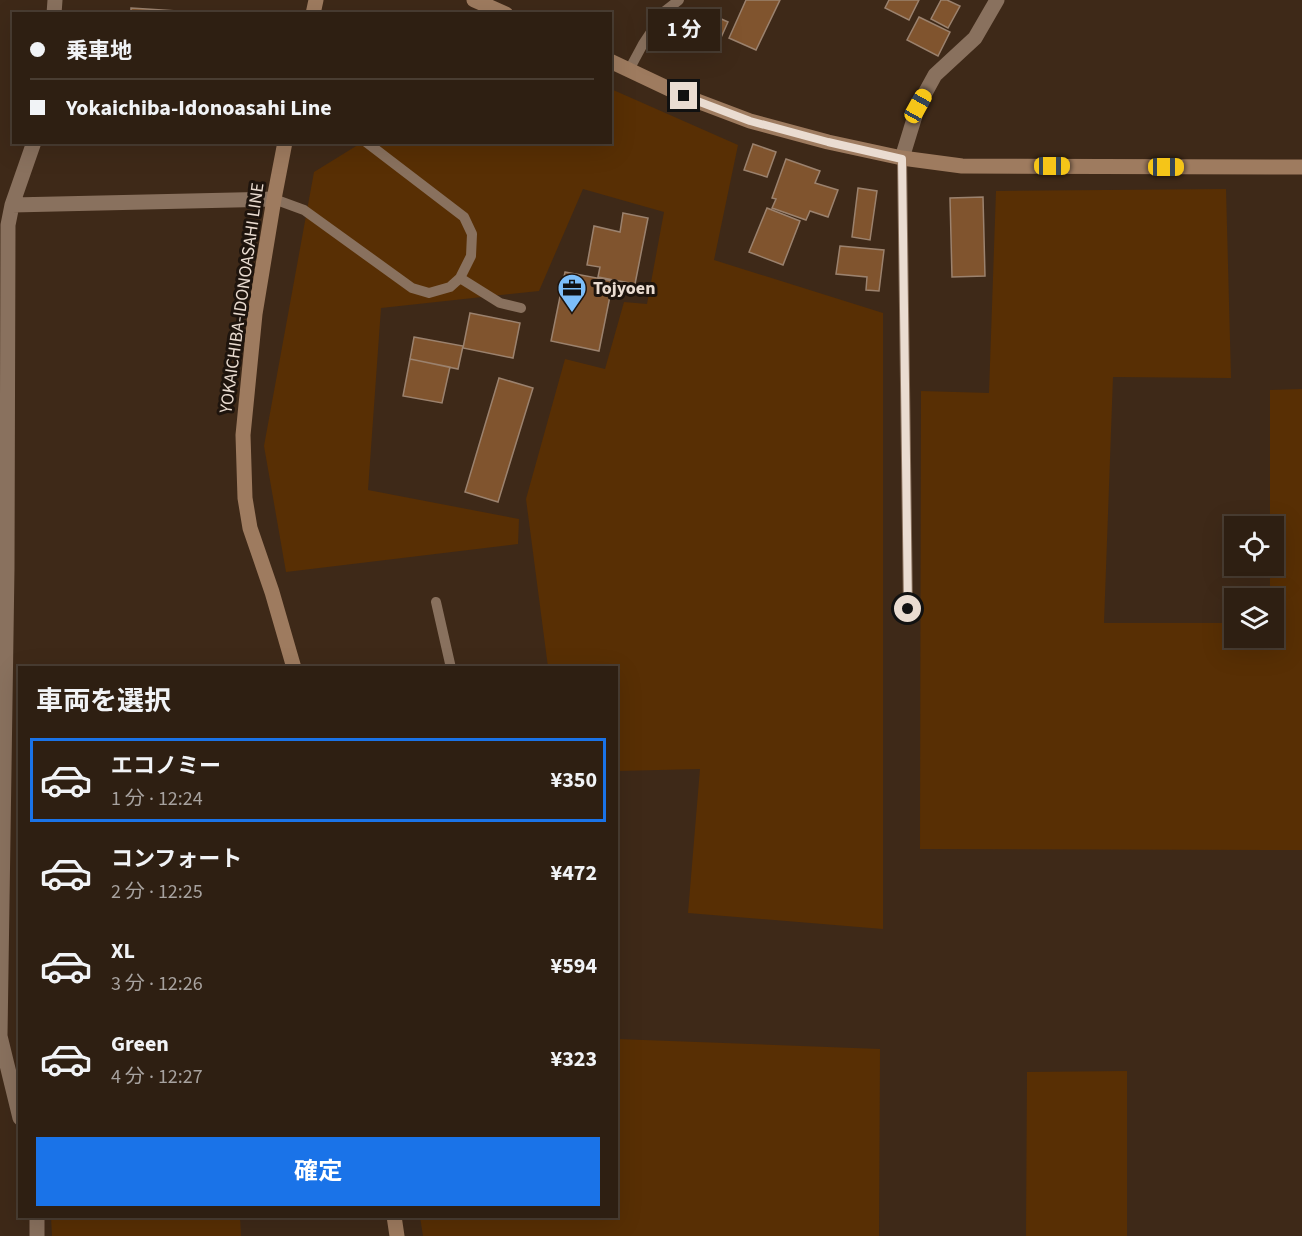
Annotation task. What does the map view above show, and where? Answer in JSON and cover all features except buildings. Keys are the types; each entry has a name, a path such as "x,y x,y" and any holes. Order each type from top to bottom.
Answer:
{"main road":[{"path":"474,0 501,12"},
{"path":"612,62 684,96 750,121 902,159 962,166 1302,167"},
{"name":"YOKAICHIBA-IDONOASAHI LINE","path":"285,144 255,314 243,435 245,498 250,528 293,666"},
{"path":"394,1218 397,1236"}],"street":[{"path":"902,159 918,106 935,75 975,38 998,0"},
{"path":"18,1112 4,1070 0,1036 8,225 12,205 33,144"},
{"path":"12,205 274,199"},
{"path":"37,1218 37,1236"}],"lane":[{"path":"629,70 665,11 679,0"},
{"path":"274,199 304,210 412,288 429,292 450,287 460,278 471,256 472,234 464,217 369,144"},
{"path":"902,159 908,609"},
{"path":"460,278 500,303 520,308"},
{"path":"436,602 451,666"}],"shaded area":[{"path":"612,89 738,145 714,260 883,313 883,929 688,913 700,769 618,771 618,666 548,666 526,499 565,359 605,369 624,302 647,304 664,212 583,189 539,291 381,308 368,490 519,519 518,544 286,572 264,446 314,172 359,144 612,144"},
{"path":"1226,189 1231,378 1113,377 1104,623 1224,623 1224,648 1284,648 1284,588 1270,588 1270,576 1284,576 1284,516 1270,516 1270,390 1302,389 1302,850 920,849 921,391 989,393 996,191"},
{"path":"618,1039 880,1049 879,1236 423,1236 420,1218 618,1218"},
{"path":"1127,1071 1127,1236 1026,1236 1027,1072"},
{"path":"51,1218 240,1218 241,1236 52,1236"}],"place":[{"name":"Tojyoen","path":"572,314"}],"route":[{"path":"684,96 750,121 902,159 908,609"}]}
